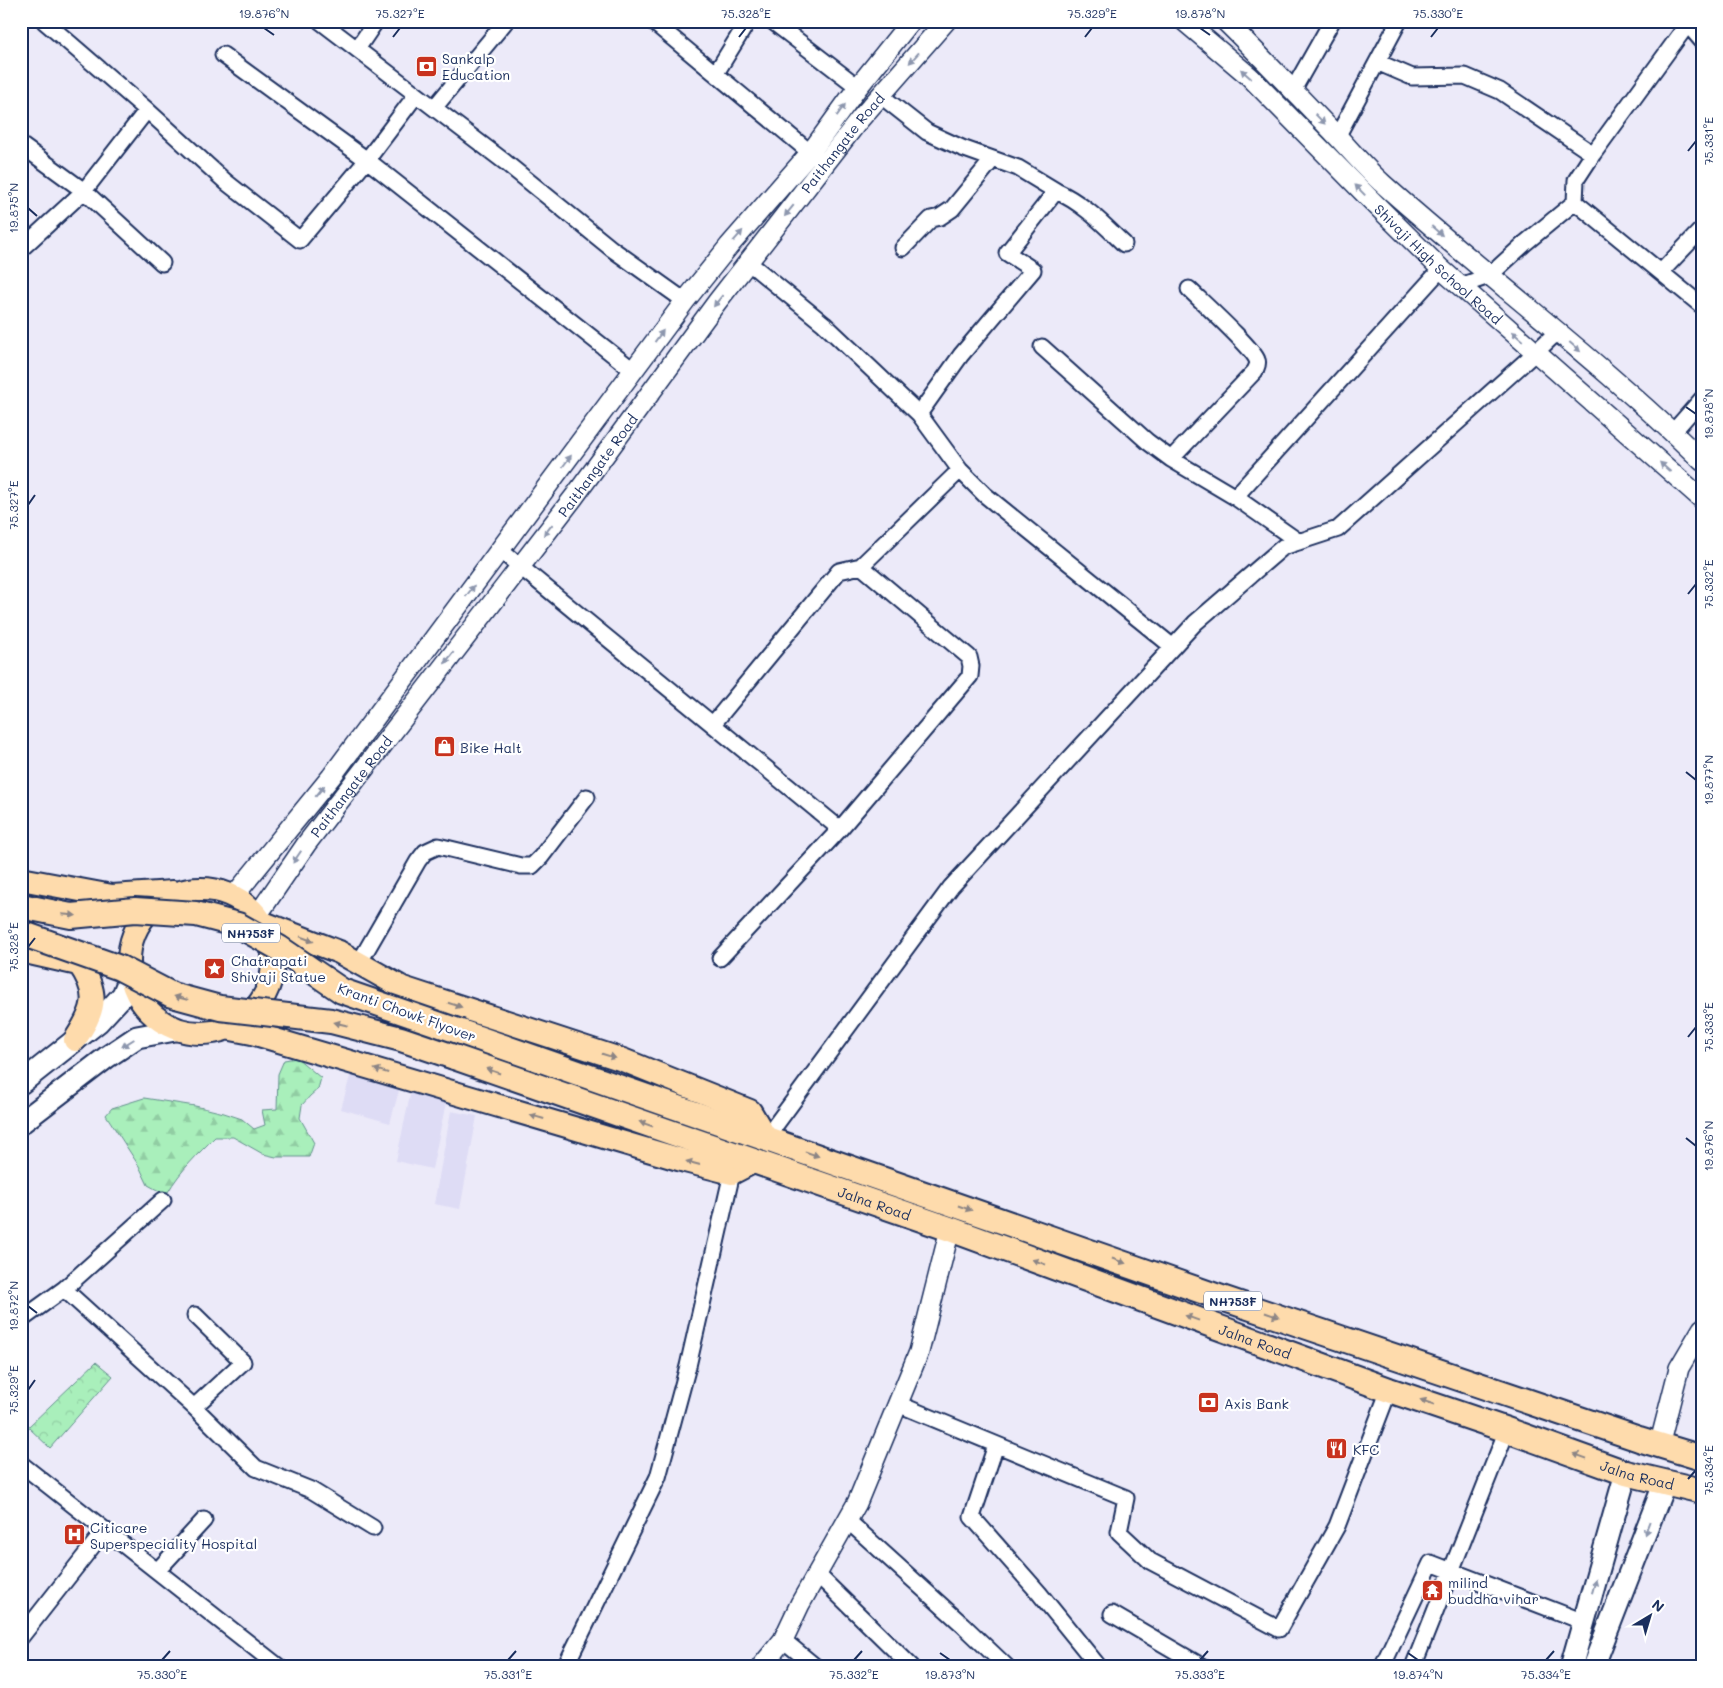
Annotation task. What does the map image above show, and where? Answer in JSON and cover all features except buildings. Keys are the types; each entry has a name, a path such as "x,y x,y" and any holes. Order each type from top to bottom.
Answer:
{"highway":[{"name":"Kranti Chowk Flyover","path":"21,906 71,916 135,910 196,914 238,926 279,948 342,991 766,1138"},
{"name":"Kranti Chowk Flyover","path":"21,933 120,968 172,995 220,1008 330,1021 401,1039 755,1161"},
{"name":"Jalna Road","path":"766,1138 1213,1295 1658,1446 1702,1458"},
{"name":"Jalna Road","path":"755,1161 950,1229 1389,1390 1626,1473 1702,1490"}],"main road":[{"path":"21,879 112,896 178,892 206,888 234,896 260,919 340,952 402,988 623,1060 750,1111 766,1138"},
{"path":"21,1083 98,1022 123,995 129,978 128,952 136,926 153,905 178,892"},
{"path":"21,1123 107,1057 137,1038 175,1030 203,1035 230,1029 253,1014 268,992 274,966 270,939 260,919"},
{"path":"21,951 129,978 152,1012 175,1030"},
{"path":"76,1040 88,1020 93,1006 87,975 79,964"},
{"path":"230,1029 252,1033 732,1173 755,1161"},
{"path":"1571,1667 1626,1473"},
{"path":"1593,1667 1665,1482"}],"street":[{"path":"44,21 147,110 226,182 300,240 367,160 416,95"},
{"path":"320,21 505,162 612,249 685,301"},
{"path":"357,49 376,21"},
{"path":"434,108 506,21"},
{"path":"652,21 811,152 825,166"},
{"path":"716,73 748,21"},
{"path":"772,21 858,87"},
{"name":"Paithangate Road","path":"234,896 331,777 685,301 729,246 811,152 858,87 911,21"},
{"name":"Paithangate Road","path":"260,919 307,843 580,489 717,302 880,95 946,21"},
{"name":"Shivaji High School Road","path":"1184,21 1249,76 1441,269 1702,499"},
{"name":"Shivaji High School Road","path":"1225,21 1381,182 1673,432 1702,461"},
{"path":"1293,90 1332,21"},
{"path":"1337,137 1399,21"},
{"path":"1460,286 1490,276 1524,244 1575,202 1576,180 1688,23 1702,41"},
{"path":"224,55 367,160 634,371"},
{"path":"1377,62 1412,77 1465,76 1500,91 1593,154"},
{"path":"880,95 927,132 962,148 1018,168 1056,191 1072,198 1124,244"},
{"path":"21,249 84,191 147,110"},
{"path":"21,145 84,191 162,263"},
{"path":"903,248 931,219 943,216 952,209 993,159"},
{"path":"919,414 961,355 1033,270 1007,253 1056,191"},
{"path":"1575,202 1702,306"},
{"path":"1661,272 1702,229"},
{"path":"748,262 824,324 919,414 960,470 985,495 1173,647"},
{"path":"1236,497 1441,269"},
{"path":"1171,460 1255,371 1258,365 1257,359 1243,342 1189,289"},
{"path":"766,1138 951,887 1195,623 1283,547 1338,529 1557,332"},
{"path":"1042,346 1148,442 1171,460 1236,497 1299,542"},
{"path":"1673,432 1702,399"},
{"path":"713,724 839,571 861,566 960,470"},
{"path":"500,550 840,829"},
{"path":"720,958 840,829 970,676 971,666 969,657 861,566"},
{"path":"359,962 418,860 425,852 438,846 521,866 532,866 587,797"},
{"path":"565,1667 658,1477 688,1366 732,1173"},
{"path":"21,1320 64,1289 163,1200"},
{"path":"761,1667 783,1640 800,1604 857,1503 919,1352 950,1229"},
{"path":"64,1289 194,1407 256,1468 311,1490 373,1528"},
{"path":"194,1407 243,1362 195,1315"},
{"path":"1658,1446 1680,1368 1702,1329"},
{"path":"898,1404 1126,1498 1119,1532 1150,1561 1279,1629 1337,1526 1389,1390"},
{"path":"1413,1667 1507,1430"},
{"path":"996,1445 972,1518 1039,1593 1099,1667"},
{"path":"21,1464 279,1667"},
{"path":"157,1571 204,1520"},
{"path":"847,1520 1007,1667"},
{"path":"21,1636 105,1530"},
{"path":"1382,1667 1431,1563 1584,1622"},
{"path":"817,1574 912,1667"},
{"path":"1112,1614 1203,1667"},
{"path":"783,1640 816,1667"}],"shaded area":[{"path":"351,1073 400,1087 390,1123 341,1109"},
{"path":"411,1091 447,1098 432,1169 396,1161"},
{"path":"451,1111 477,1116 460,1209 434,1204"}],"green space":[{"path":"297,1058 321,1078 318,1089 302,1105 300,1118 314,1143 309,1157 276,1157 263,1154 233,1137 215,1137 184,1170 168,1192 159,1191 148,1185 139,1166 106,1115 112,1108 144,1098 195,1106 224,1113 242,1119 254,1129 265,1125 262,1110 277,1109 278,1074 284,1060"},
{"path":"96,1362 113,1376 50,1448 28,1427"}],"place":[{"name":"Sankalp Education","path":"426,66"},
{"name":"Bike Halt","path":"444,747"},
{"name":"Chatrapati Shivaji Statue","path":"215,968"},
{"name":"Axis Bank","path":"1208,1403"},
{"name":"KFC","path":"1337,1449"},
{"name":"Citicare Superspeciality Hospital","path":"74,1535"},
{"name":"milind buddha vihar","path":"1432,1590"}]}
